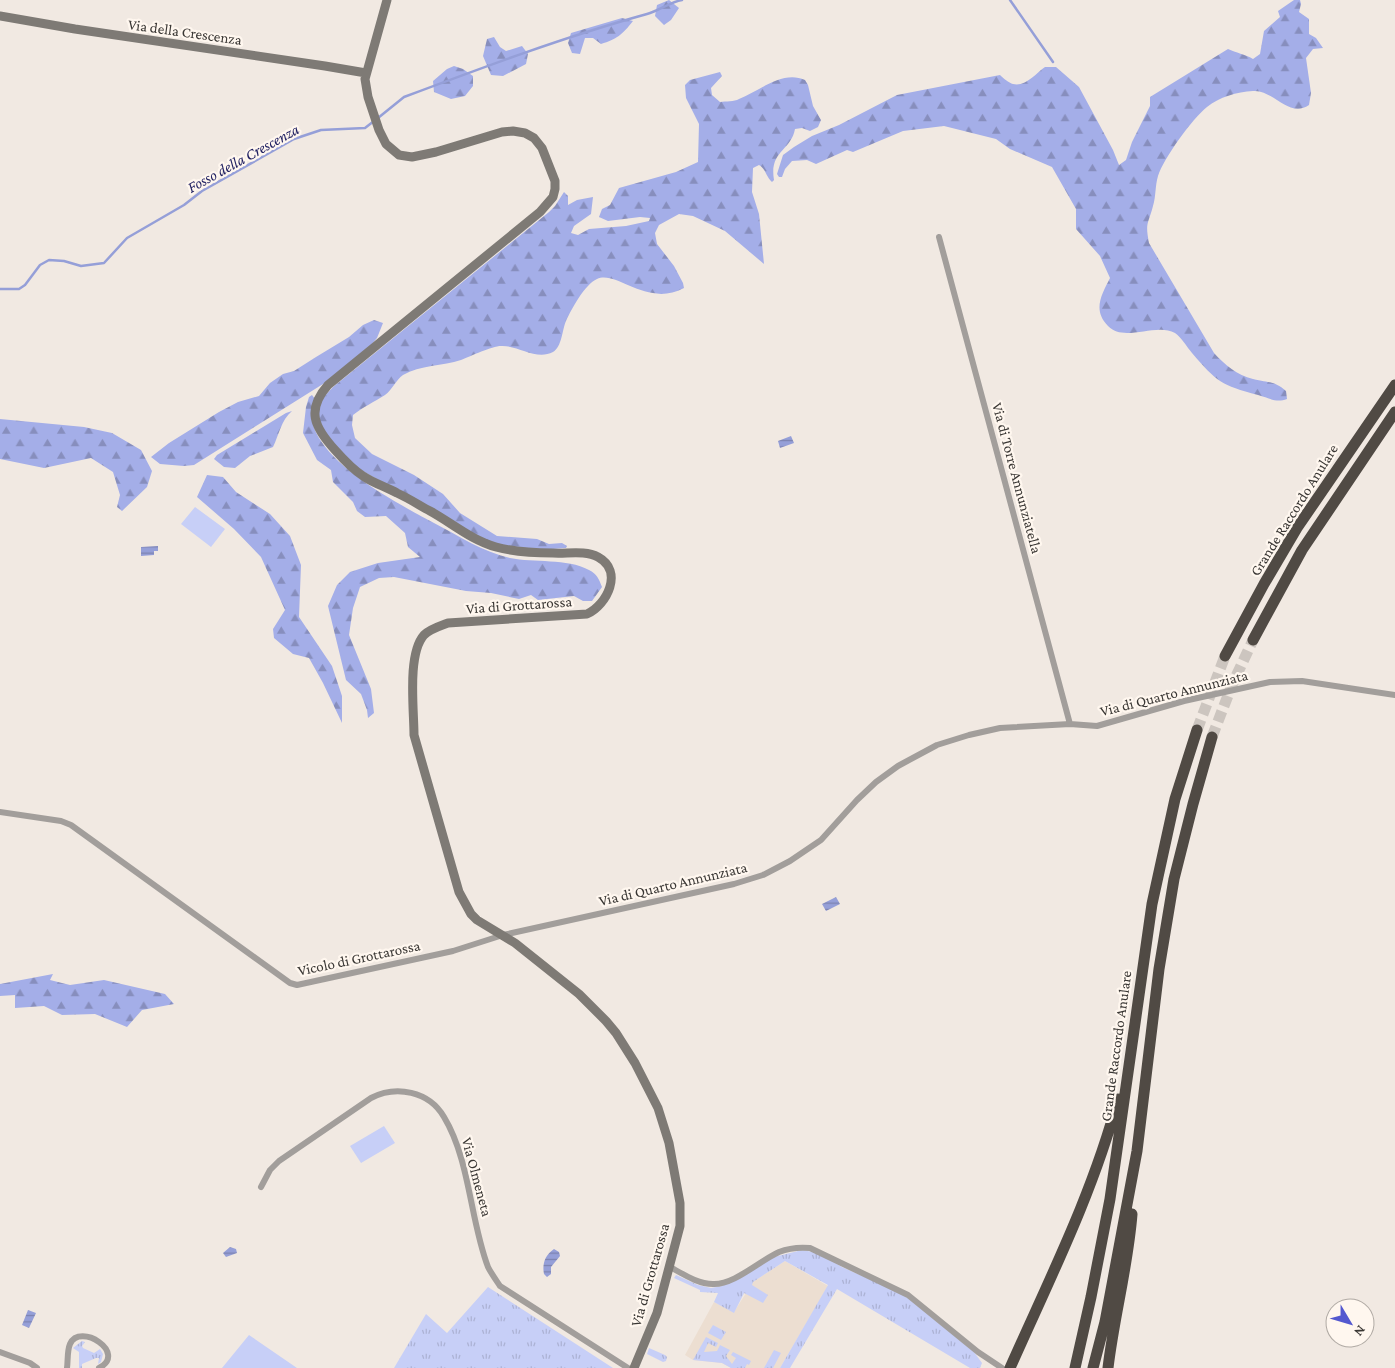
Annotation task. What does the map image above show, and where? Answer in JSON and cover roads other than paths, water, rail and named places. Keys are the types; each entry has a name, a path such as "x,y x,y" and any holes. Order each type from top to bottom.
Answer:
{"highway":[{"name":"Grande Raccordo Anulare","path":"1225,656 1297,528 1395,385"},
{"name":"Grande Raccordo Anulare","path":"1253,640 1302,550 1395,412"},
{"name":"Grande Raccordo Anulare","path":"1076,1368 1110,1199 1152,904 1175,799 1197,730"},
{"path":"1108,1368 1112,1332 1130,1238 1137,1151 1159,969 1174,879 1192,804 1212,737"},
{"path":"1010,1368 1081,1208 1111,1125 1131,1049"},
{"path":"1093,1368 1105,1322 1137,1151"}],"street":[{"name":"Via di Grottarossa","path":"387,0 366,73 365,84 379,130 392,151 409,157 436,152 502,132 525,133 534,138 542,148 556,183 554,195 544,208 328,385 316,402 316,427 348,465 364,477 446,520 471,538 496,548 526,552 585,554 597,557 609,569 611,581 609,593 595,610 577,615 448,623 425,634 418,644 413,668 414,735 459,892 471,914 477,920 516,943 579,994 606,1020 635,1063 658,1108 669,1143 680,1203 680,1226 657,1313 634,1368"},
{"name":"Via della Crescenza","path":"0,16 366,73"},
{"name":"Via di Torre Annunziatella","path":"939,237 1070,724"},
{"name":"Via di Quarto Annunziata","path":"503,935 734,884 763,875 790,861 821,840 857,800 876,782 898,766 918,754 954,739 992,730 1070,724 1097,726 1184,701 1270,682 1302,681 1395,695"},
{"name":"Vicolo di Grottarossa","path":"0,812 61,821 71,825 292,984 296,985 453,951 503,935"},
{"name":"Via Olmeneta","path":"261,1187 270,1170 280,1161 371,1098 385,1092 404,1091 424,1098 441,1111 452,1131 460,1153 479,1236 489,1268 500,1286 628,1368"},
{"path":"670,1267 701,1282 717,1284 728,1281 780,1252 799,1247 810,1248 908,1295 1002,1368"},
{"path":"67,1368 70,1343 77,1337 84,1336 102,1344 108,1352 108,1361 99,1368"},
{"path":"0,1352 30,1363 38,1368"}],"waterway":[{"name":"Fosso della Crescenza","path":"378,118 404,97 585,32 651,13 682,0"},
{"path":"1010,0 1053,62"},
{"name":"Fosso della Crescenza","path":"0,289 19,289 25,285 40,265 49,260 64,261 81,266 104,263 127,238 184,205 202,191 294,139 321,130 365,128 374,121"}],"tunnel":[{"path":"1212,737 1232,685 1253,640"},
{"path":"1197,730 1225,656"}]}
